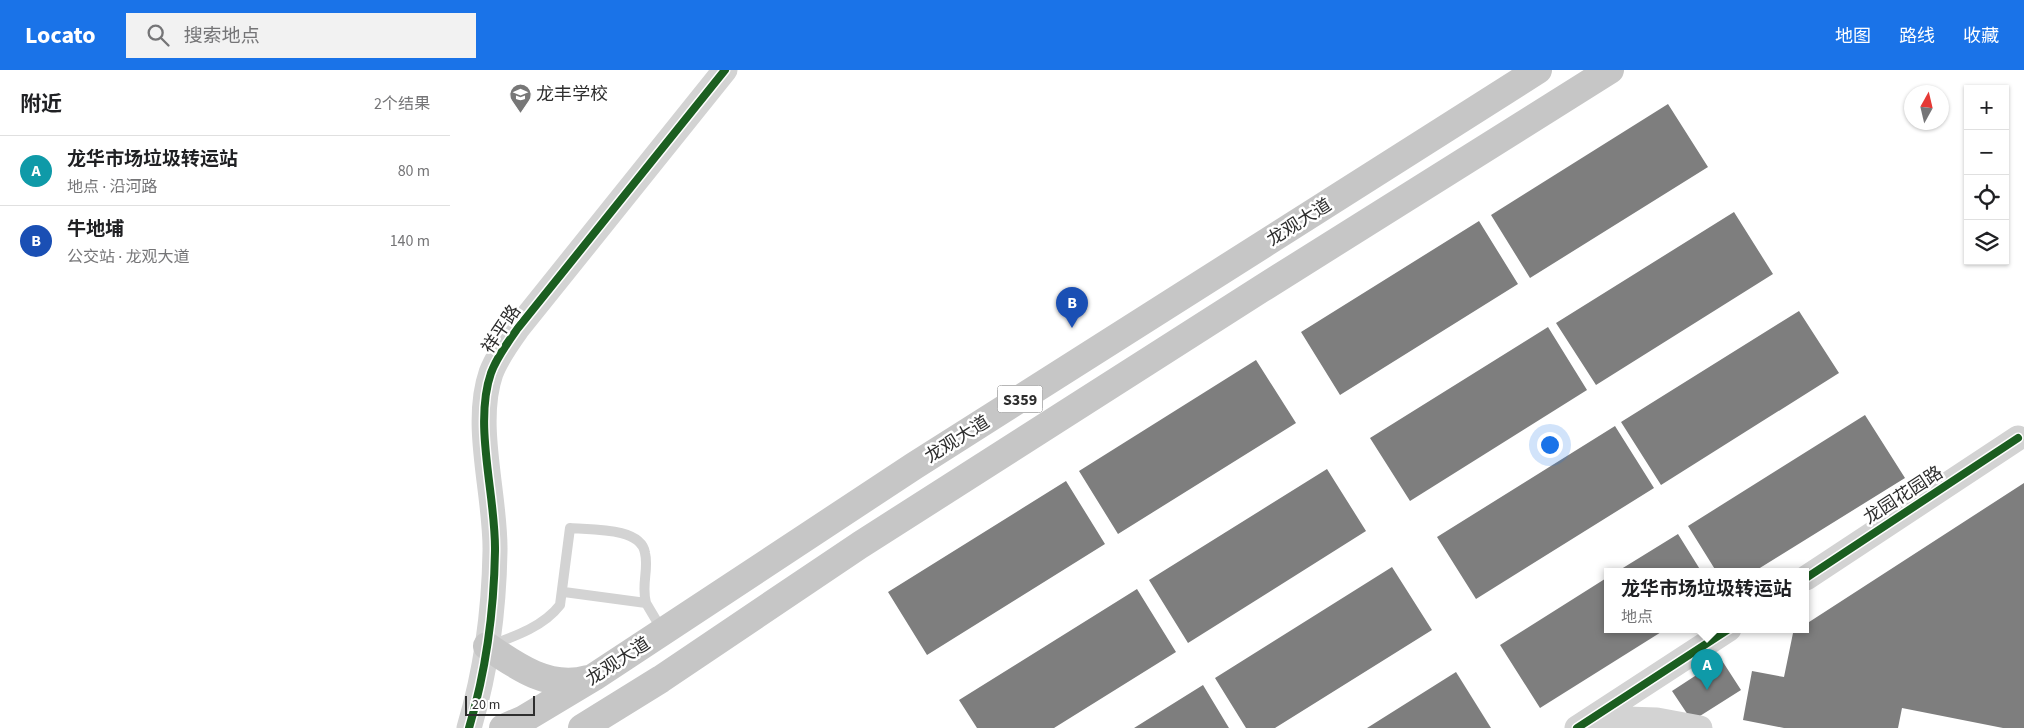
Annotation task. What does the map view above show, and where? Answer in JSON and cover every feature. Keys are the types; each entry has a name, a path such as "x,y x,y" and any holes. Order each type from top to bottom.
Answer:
{"main road":[{"name":"龙观大道","path":"503,728 524,719 594,677 922,461 1538,70"},
{"name":"龙观大道","path":"582,728 607,710 661,679 877,534 1260,289 1610,70"},
{"path":"487,646 543,679 573,682 594,677"}],"street":[{"name":"祥平路","path":"469,728 487,646 495,552 495,528 484,432 484,411 491,374 500,354 518,328 725,70"},
{"name":"龙园花园路","path":"1809,576 2018,438"},
{"path":"1586,723 1723,633"},
{"path":"1586,723 1657,720 1700,728"}],"lane":[{"path":"487,646 520,634 553,614 560,604 564,592 570,528 626,533 635,537 646,552 643,581 646,603 663,631"},
{"path":"564,592 646,603"}],"building":[{"path":"1668,104 1708,167 1530,278 1491,215"},
{"path":"1734,212 1773,274 1596,385 1556,323"},
{"path":"1479,221 1518,284 1340,395 1301,332"},
{"path":"1799,311 1839,373 1661,485 1621,422"},
{"path":"1548,327 1587,390 1410,501 1370,438"},
{"path":"1256,360 1296,423 1118,534 1079,471"},
{"path":"1865,415 1905,478 1760,568 1714,568 1688,526"},
{"path":"1615,426 1654,488 1476,599 1437,537"},
{"path":"1327,469 1366,531 1188,643 1149,580"},
{"path":"1066,481 1105,544 927,655 888,592"},
{"path":"2024,483 2024,728 2003,728 1902,708 1898,728 1784,728 1743,720 1752,671 1784,677 1793,633 1809,633 1809,622"},
{"path":"1678,534 1699,568 1623,568"},
{"path":"1392,567 1432,630 1275,728 1246,728 1215,678"},
{"path":"1604,580 1604,633 1660,633 1540,708 1500,645"},
{"path":"1137,589 1176,652 1054,728 977,728 959,700"},
{"path":"1721,659 1741,690 1692,721 1672,691"},
{"path":"1456,672 1491,728 1367,728"},
{"path":"1203,685 1229,728 1134,728"}],"cycle path":[{"path":"469,728 480,685 488,640 494,573 494,530 484,415 486,393 493,367 518,328 725,70"},
{"path":"1809,576 2018,438"},
{"path":"1577,728 1723,633"}],"place":[{"name":"龙丰学校","path":"520,113"},
{"name":"牛地埔","path":"1072,328"},
{"name":"龙华市场垃圾转运站","path":"1707,690"}]}
